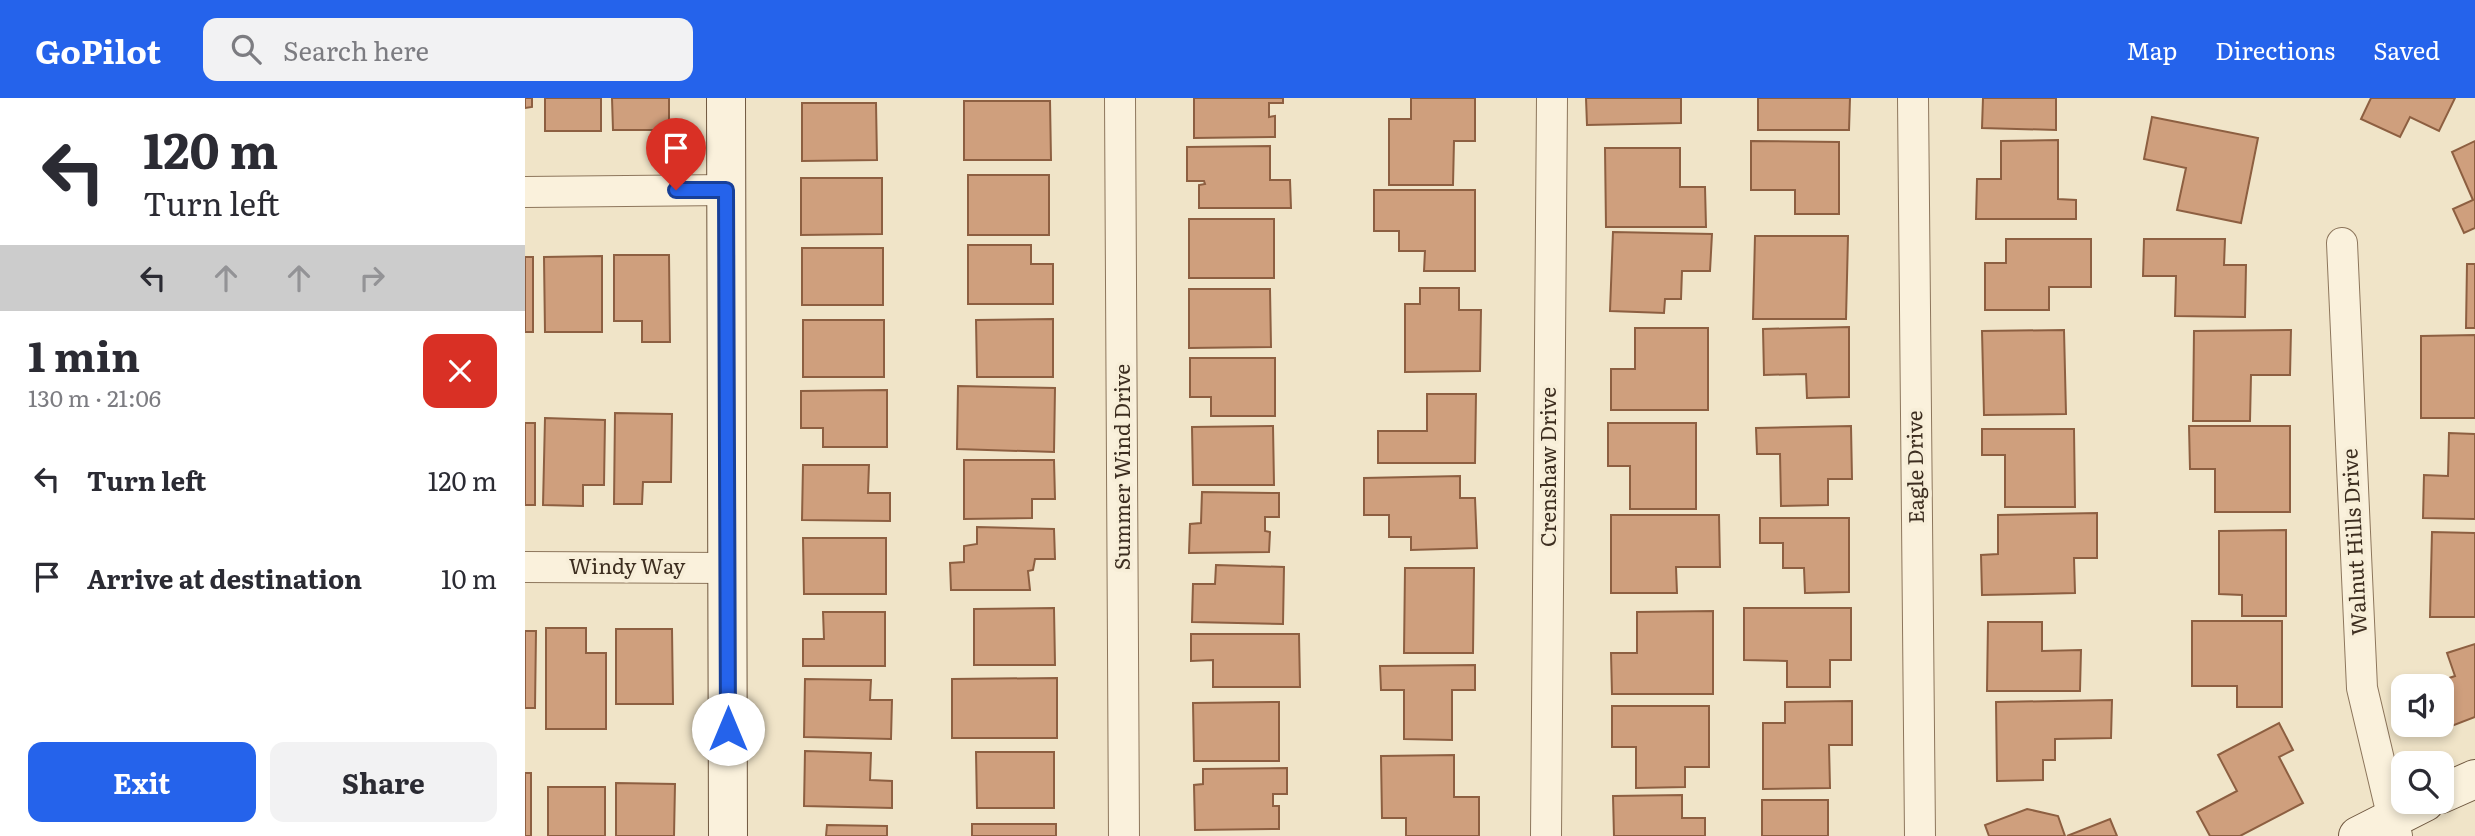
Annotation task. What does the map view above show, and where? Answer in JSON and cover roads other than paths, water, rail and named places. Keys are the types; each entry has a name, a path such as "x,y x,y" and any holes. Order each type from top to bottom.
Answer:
{"street":[{"path":"726,98 728,836"},
{"name":"Summer Wind Drive","path":"1120,98 1124,836"},
{"name":"Crenshaw Drive","path":"1546,836 1552,98"},
{"name":"Eagle Drive","path":"1913,98 1920,836"},
{"path":"525,192 726,190"},
{"name":"Walnut Hills Drive","path":"2342,243 2362,688 2405,818"},
{"name":"Windy Way","path":"525,567 728,568"},
{"path":"2454,788 2475,779"},
{"path":"2358,836 2405,818"}]}
